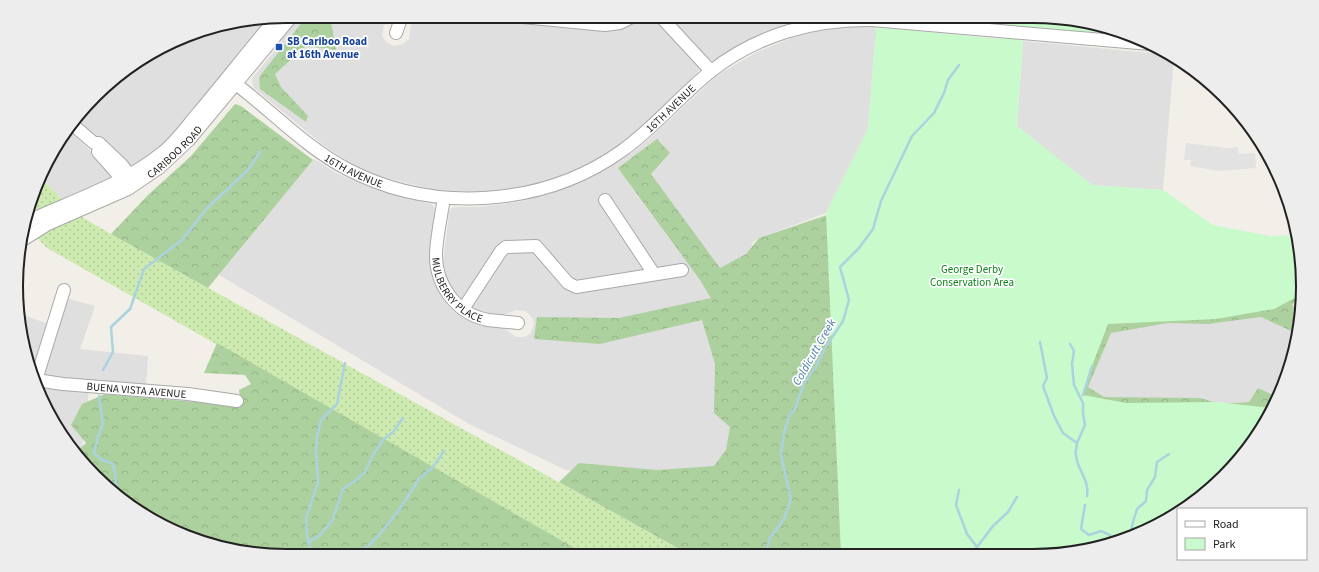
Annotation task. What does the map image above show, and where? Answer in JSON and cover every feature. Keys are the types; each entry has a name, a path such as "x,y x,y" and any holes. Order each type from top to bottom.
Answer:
{"street":[{"name":"CARIBOO ROAD","path":"28,237 48,224 129,182 174,141 286,23"},
{"path":"396,33 400,23"},
{"path":"584,23 605,25 620,23"},
{"path":"666,23 711,71"},
{"name":"16TH AVENUE","path":"232,81 317,150 347,169 378,183 410,192 444,198 482,198 517,194 553,186 581,174 609,159 636,141 711,71 741,51 771,37 818,24 828,23"},
{"name":"16TH AVENUE","path":"901,23 1133,43"},
{"name":"CARIBOO ROAD","path":"232,81 272,24"},
{"path":"76,128 94,143 94,148 115,171 129,182"},
{"name":"CARIBOO ROAD","path":"31,221 129,182"},
{"name":"MULBERRY PLACE","path":"444,198 436,253 438,274 447,292 463,309 472,314 487,320 518,323"},
{"path":"605,200 654,274"},
{"path":"463,309 501,251 506,247 536,246 568,283 576,287 682,270"},
{"path":"38,373 64,290"},
{"name":"BUENA VISTA AVENUE","path":"41,382 188,394 237,401"}],"shaded area":[{"path":"293,23 386,23 382,35 386,42 394,46 403,44 409,39 411,23 527,23 600,30 632,23 659,23 698,63 700,68 675,96 639,130 596,160 560,176 510,189 475,192 435,190 375,175 347,161 323,145 254,88 252,81 253,77 276,49 285,33"},
{"path":"674,23 791,23 743,43 716,60 713,61 707,57"},
{"path":"266,24 163,146 135,165 128,165 80,123 100,100 126,77 154,58 185,43 235,28"},
{"path":"843,27 876,27 868,129 826,213 759,238 753,242 749,255 736,457 704,480 566,470 469,424 219,275 314,159 338,174 374,189 432,204 435,209 430,253 431,273 433,281 441,296 452,310 464,319 479,325 504,328 516,337 524,337 530,334 534,325 533,319 526,311 517,310 503,315 483,313 466,304 451,287 445,276 443,264 449,213 451,208 479,207 518,202 550,194 580,182 607,169 632,153 721,73 757,52 791,38 823,30"},
{"path":"1023,41 1155,53 1173,64 1163,190 1092,185 1017,126"},
{"path":"72,133 109,169 111,174 110,179 64,201 45,182 58,154"},
{"path":"1186,143 1227,148 1238,147 1239,154 1255,153 1256,168 1219,171 1190,166 1191,160 1184,160"},
{"path":"1295,295 1294,320 1287,354 1276,387 1266,407 1216,402 1126,403 1083,395 1108,324"},
{"path":"66,298 95,306 80,349 148,356 146,386 89,390 82,451 58,418 43,387 32,354 25,315 58,328"}],"green space":[{"path":"301,23 331,23 336,50 306,46 275,74 281,87 308,116 306,122 260,89 259,77"},
{"path":"981,23 1033,23 1067,25 1113,35"},
{"name":"George Derby Conservation Area","path":"876,27 1001,39 1006,37 1023,41 1017,126 1092,185 1163,190 1213,225 1270,236 1291,235 1294,252 1295,298 1274,309 1216,319 1108,324 1083,395 1126,403 1216,402 1266,407 1242,446 1219,472 1179,505 1149,522 1118,535 1084,544 1067,547 1033,549 841,549 826,213 868,129"},
{"name":"George Derby Conservation Area","path":"875,33 1017,52 1007,129 1074,186 1197,226 1295,266 1296,286 1295,302 1292,304 1295,310 1292,331 1261,317 1208,324 1168,323 1111,333 1088,387 1104,397 1200,398 1220,404 1249,402 1258,388 1272,395 1252,432 1231,459 1206,484 1179,505 1149,522 1118,535 1067,547 1033,549 679,549 559,482 579,463 657,470 714,466 726,450 730,427 714,413 715,364 702,320 600,344 534,339 537,317 619,318 711,298 700,280 618,168 657,139 670,153 651,174 720,268 746,254 759,238 827,215 870,128 877,50"},
{"path":"235,104 241,106 313,160 208,288 111,234 148,195 191,156"},
{"path":"45,182 64,201 33,215"},
{"path":"80,216 679,549 576,549 47,248 36,237"},
{"path":"217,343 577,549 286,549 252,547 201,535 170,522 154,514 126,495 100,472 79,449 86,443 71,425 82,404 105,394 241,406 239,390 251,384 245,375 204,373"}],"waterway":[{"name":"Coldicutt Creek","path":"767,549 770,538 784,519 791,499 781,456 784,433 790,414 795,409 804,383 816,367 825,348 843,321 849,300 840,267 859,248 873,229 881,201 912,136 934,113 944,93 948,80 959,65"},
{"path":"103,370 113,352 111,327 130,309 144,269 182,240 207,208 247,171 261,151"},
{"path":"1040,342 1047,378 1043,386 1054,416 1063,433 1077,443 1076,456 1087,486 1087,496"},
{"path":"1070,344 1074,351 1072,364 1074,385 1083,403 1085,425 1077,443"},
{"path":"310,549 306,518 318,483 316,452 317,437 321,420 337,404 345,363"},
{"path":"1083,395 1092,366"},
{"path":"99,396 103,424 94,453 102,460 112,463 118,488"},
{"path":"308,543 320,535 332,521 343,489 365,472 374,453 384,439 393,432 403,418"},
{"path":"365,549 379,535 399,510 419,479 433,467 444,451"},
{"path":"1131,530 1137,509 1146,501 1147,490 1155,477 1157,462 1169,454"},
{"path":"959,490 956,505 967,534 977,547"},
{"path":"976,549 993,526 1008,512 1017,497"},
{"path":"1085,505 1081,529 1089,535 1101,531 1110,535 1111,537"}],"place":[{"name":"SB Cariboo Road at 16th Avenue","path":"279,47"}]}
